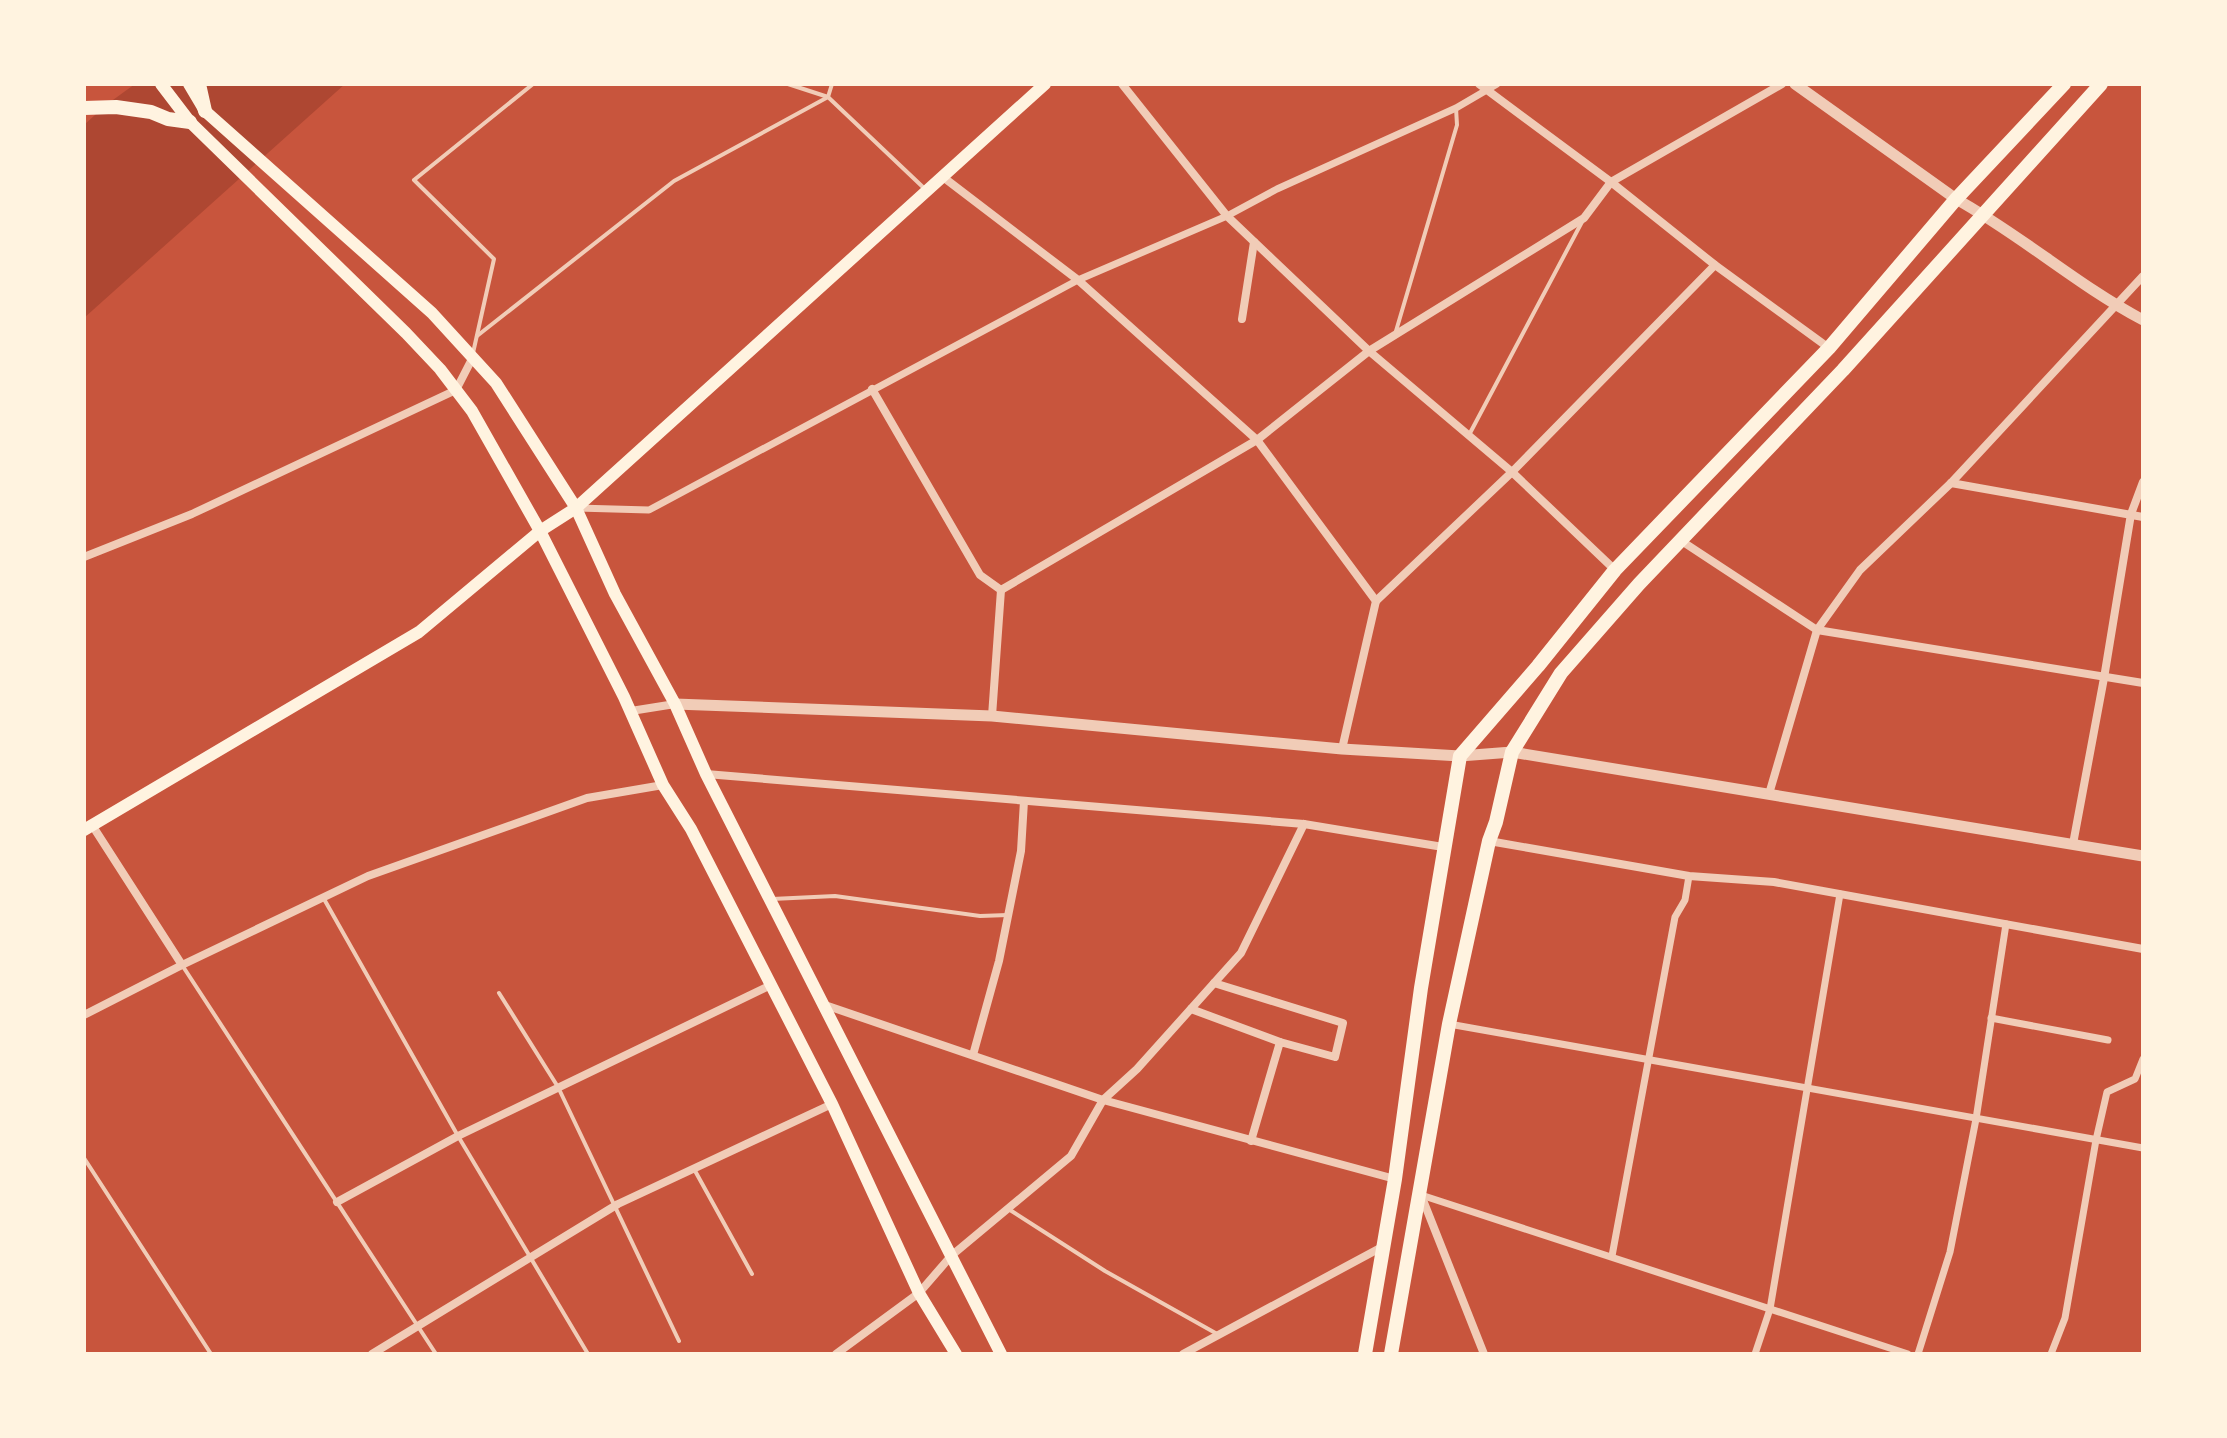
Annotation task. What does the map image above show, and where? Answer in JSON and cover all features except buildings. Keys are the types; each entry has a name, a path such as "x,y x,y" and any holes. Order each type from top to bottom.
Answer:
{"main road":[{"path":"161,84 190,122 406,333 440,369 472,411 540,531 631,711 663,785 691,829 832,1104 919,1293 956,1354"},
{"path":"189,84 205,111 432,313 473,357 496,383 576,508 615,594 675,704 706,774 1001,1354"},
{"path":"199,84 205,111"},
{"path":"88,828 419,632 540,531 576,508 1045,84"},
{"path":"1365,1354 1395,1179 1443,847 1460,756 1615,570 1829,348 1956,199 2064,84"},
{"path":"1391,1354 1449,1024 1512,752 1561,673 1639,584 1843,370 2101,84"},
{"path":"84,108 116,107 190,122"}],"street":[{"path":"1122,84 1227,216 1369,351 1512,472 1615,570"},
{"path":"576,508 649,510 1078,280 1227,216 1277,189 1456,108 1483,87 1497,84"},
{"path":"1001,590 1257,440 1395,333 1584,218 1611,182 1782,84"},
{"path":"1795,84 1956,199 2143,320"},
{"path":"1483,87 1829,348"},
{"path":"943,177 1078,280 1257,440 1376,601"},
{"path":"1242,319 1254,242"},
{"path":"1342,749 1376,601 1512,472 1715,265"},
{"path":"1769,794 1817,630 1860,570 1951,483 2143,276"},
{"path":"84,557 192,514 456,390 473,357"},
{"path":"872,389 980,575 1001,590"},
{"path":"2073,844 2131,514 2143,482"},
{"path":"1951,483 2143,517"},
{"path":"1680,540 1817,630 2143,683"},
{"path":"992,716 1001,590"},
{"path":"631,711 675,704 992,716 1342,749 1460,756 1512,752 2143,856"},
{"path":"706,774 1304,824 1443,847"},
{"path":"84,1015 368,876 587,798 663,785"},
{"path":"973,1055 999,961 1021,851 1024,801"},
{"path":"836,1354 919,1293 951,1256 1071,1156 1103,1100 1137,1069 1241,953 1304,824"},
{"path":"88,828 182,965"},
{"path":"1489,841 1689,876 1774,882 2143,949"},
{"path":"1612,1256 1674,920 1685,900 1689,876"},
{"path":"1755,1354 1770,1309 1840,894"},
{"path":"1918,1354 1950,1252 1976,1119 2006,924"},
{"path":"1191,1009 1280,1042 1335,1057 1343,1023 1214,983"},
{"path":"337,1202 458,1136 771,985"},
{"path":"822,1004 1103,1100 1395,1179"},
{"path":"1991,1018 2108,1040"},
{"path":"1449,1024 2143,1148"},
{"path":"1251,1141 1280,1042"},
{"path":"2051,1354 2065,1318 2107,1092 2135,1079 2143,1059"},
{"path":"372,1354 615,1206 832,1104"},
{"path":"1421,1195 1908,1354"},
{"path":"1421,1195 1484,1354"},
{"path":"1183,1354 1383,1247"}],"lane":[{"path":"473,357 494,259 414,180 533,84"},
{"path":"788,84 828,97 926,190"},
{"path":"477,336 674,181 828,97 832,84"},
{"path":"1395,333 1457,125 1456,108"},
{"path":"1469,435 1584,218"},
{"path":"769,899 835,896 980,916 1008,915"},
{"path":"323,897 458,1136 588,1354"},
{"path":"182,965 436,1354"},
{"path":"499,993 558,1087 679,1341"},
{"path":"84,1158 211,1354"},
{"path":"694,1169 752,1274"},
{"path":"1008,1209 1105,1271 1219,1335"}],"shaded area":[{"path":"135,84 345,84 84,318 84,125"}]}
